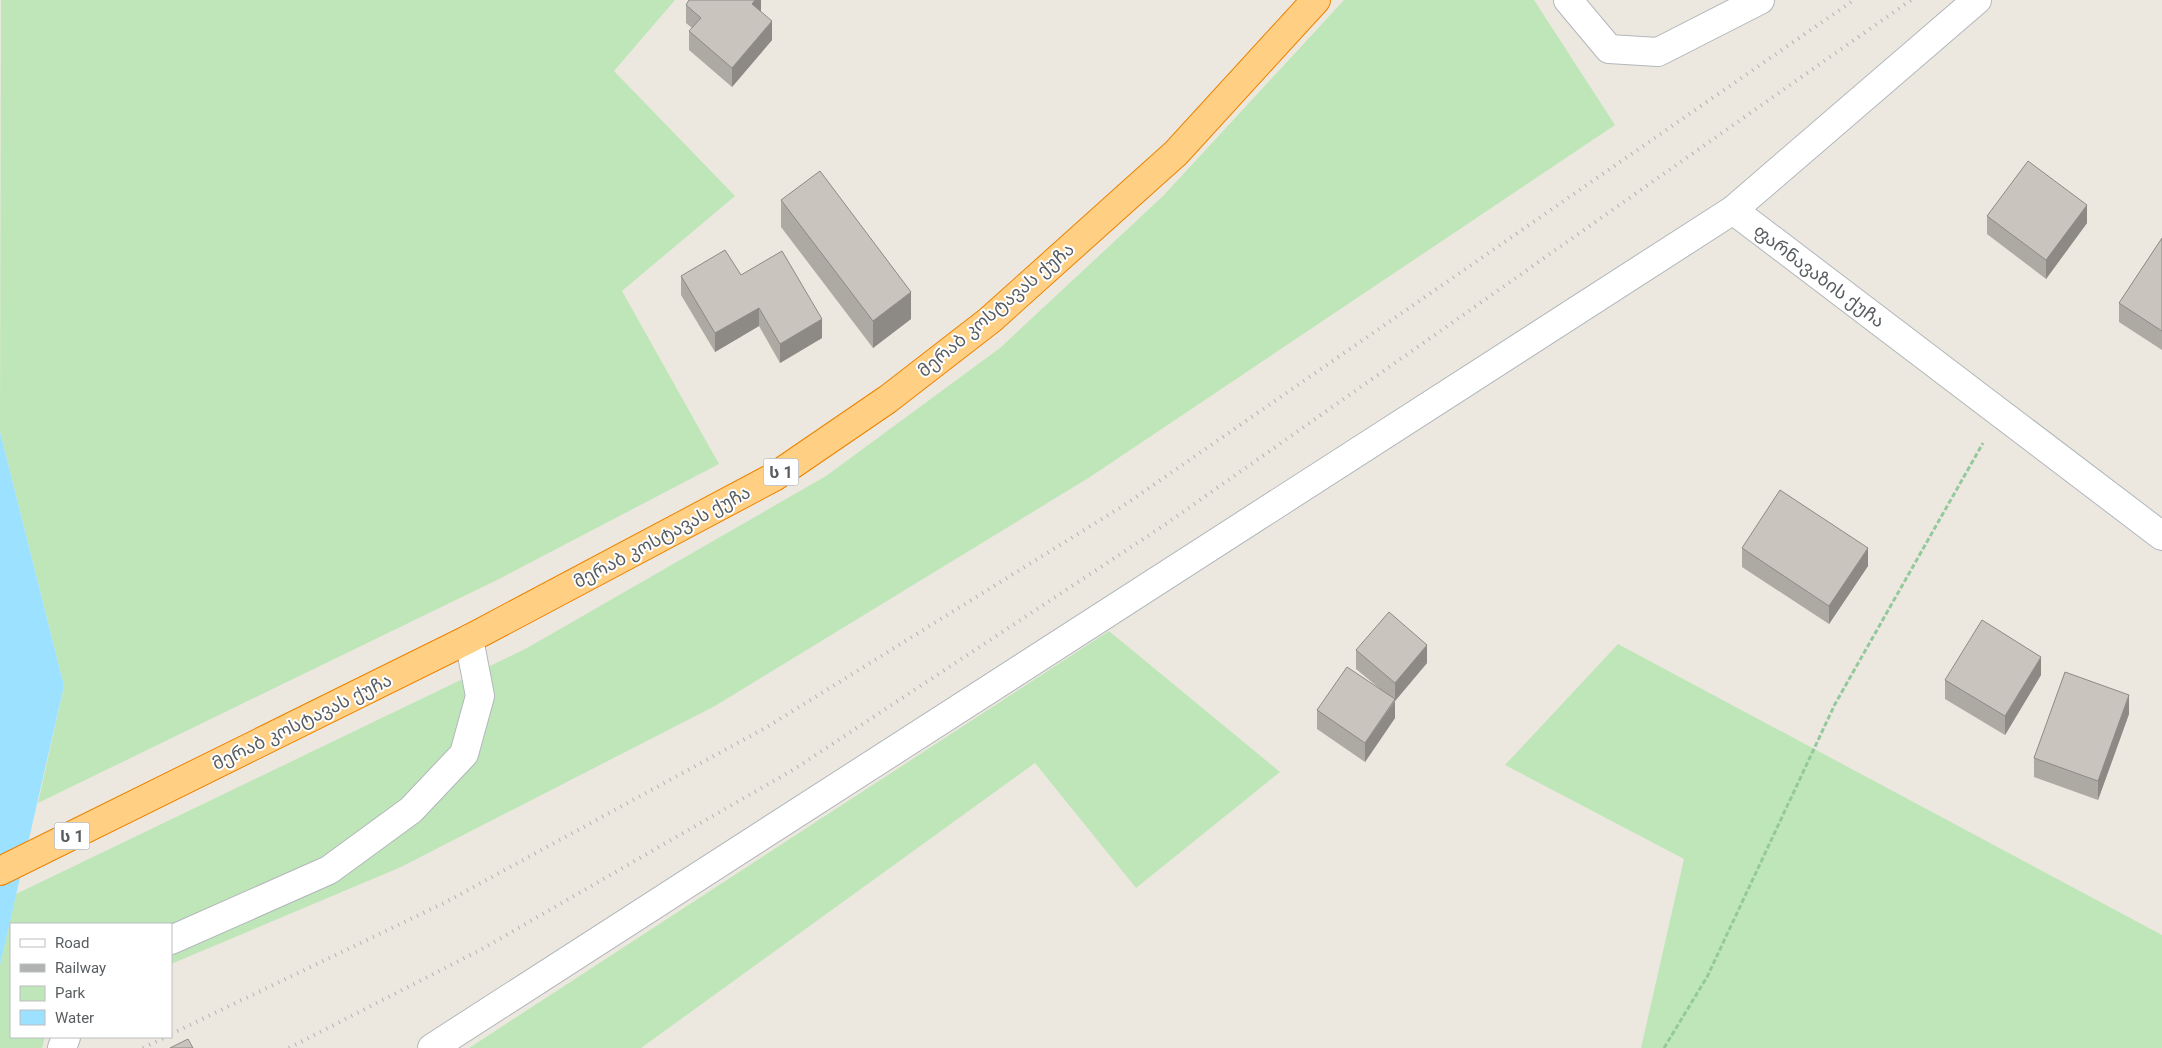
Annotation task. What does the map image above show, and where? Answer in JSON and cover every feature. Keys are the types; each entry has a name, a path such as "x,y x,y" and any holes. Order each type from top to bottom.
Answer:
{"highway":[{"name":"მერაბ კოსტავას ქუჩა","path":"0,871 469,639 774,477 888,399 990,320 1176,153 1316,0"}],"street":[{"path":"1568,0 1610,49 1658,52 1760,0"},
{"path":"432,1048 1733,210 1976,0"},
{"name":"ფარნავაზის ქუჩა","path":"1733,210 2162,536"},
{"path":"172,940 329,870 410,810 464,754 480,696 469,639"}],"path":[{"path":"1664,1048 1707,977 1835,704 1985,440"}],"green space":[{"path":"1,0 675,0 614,71 735,196 622,291 719,464 497,580 38,803 64,686 0,432"},
{"path":"1344,0 1534,0 1615,125 1090,477 715,706 401,867 172,964 172,923 10,923 10,1038 45,1038 42,1048 0,1048 0,965 16,894 527,648 826,476 1000,348 1163,196"},
{"path":"1109,631 1280,772 1136,888 1035,763 641,1048 469,1048"},
{"path":"1618,644 2162,935 2162,1048 1641,1048 1684,859 1505,765"}],"water":[{"path":"0,432 64,686 0,965"}],"building":[{"path":"689,0 755,0 752,4 772,21 732,68 689,31 701,18 686,5"},
{"path":"2028,161 2087,205 2046,260 1987,216"},
{"path":"820,171 911,292 873,321 781,200"},
{"path":"2162,238 2162,331 2119,303"},
{"path":"725,250 741,275 782,251 822,319 780,344 759,308 715,333 681,276"},
{"path":"1780,490 1868,548 1829,606 1742,548"},
{"path":"1389,612 1427,645 1395,683 1356,650"},
{"path":"1982,620 2041,657 2005,716 1945,680"},
{"path":"1347,667 1395,699 1365,743 1317,710"},
{"path":"2065,672 2129,695 2098,781 2034,758"},
{"path":"188,1039 193,1048 170,1048"}],"railway":[{"path":"172,1034 446,902 767,727 1126,504 1854,0"},
{"path":"289,1048 482,949 796,768 1163,526 1911,0"},
{"path":"143,1048 164,1038"}]}
